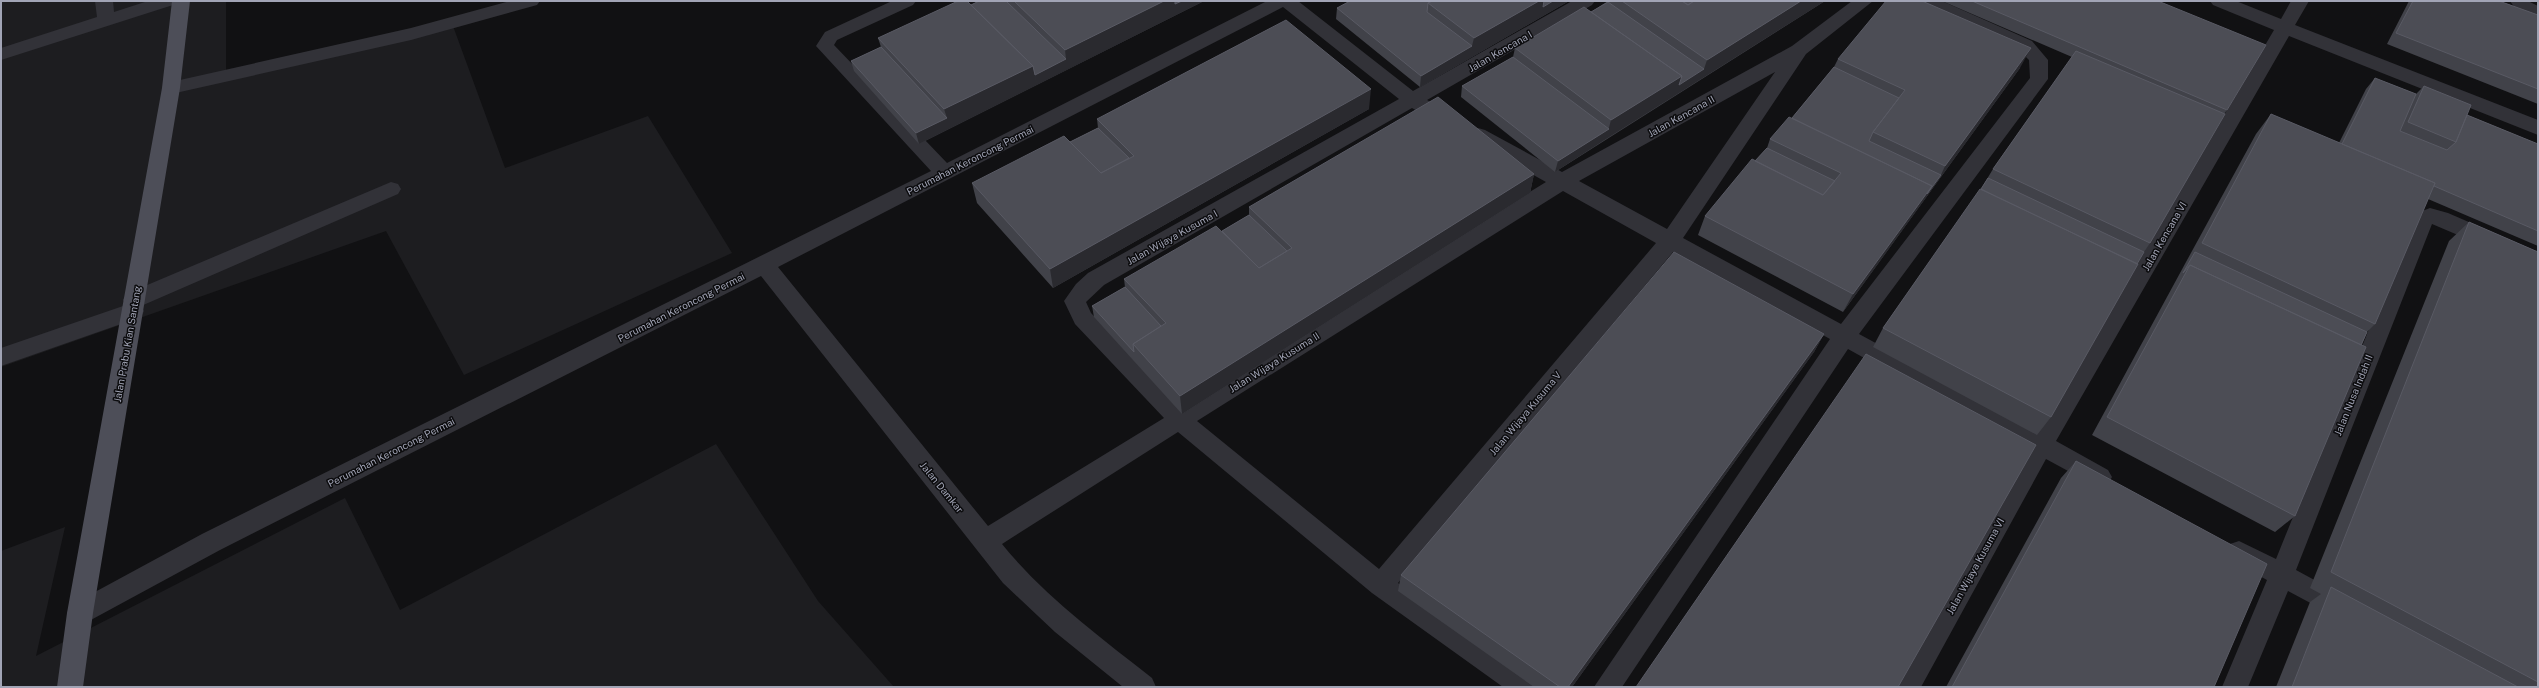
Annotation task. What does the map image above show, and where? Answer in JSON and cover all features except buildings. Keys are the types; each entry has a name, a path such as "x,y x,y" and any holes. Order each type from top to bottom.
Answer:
{"main road":[{"name":"Jalan Prabu Kian Santang","path":"70,687 80,613 171,88 181,1"}],"street":[{"path":"104,1 106,21"},
{"path":"1,54 167,1"},
{"path":"171,88 411,34 531,1"},
{"path":"907,1 838,32 826,42 825,46 944,173"},
{"name":"Perumahan Keroncong Permai","path":"80,613 211,542 764,265 1281,1"},
{"path":"1286,1 1414,101 1844,338 2118,486"},
{"name":"Jalan Kencana I","path":"1414,101 1586,1"},
{"path":"1799,50 1864,1"},
{"path":"1607,687 1844,338 2039,78 2042,67 2038,56 2025,45 1926,1"},
{"path":"2219,1 2538,128"},
{"name":"Jalan Kencana VI","path":"2042,446 2300,1"},
{"path":"2519,1 2523,7 2538,13"},
{"name":"Jalan Kencana II","path":"1563,182 1799,50"},
{"name":"Jalan Wijaya Kusuma V","path":"1381,585 1669,242 1799,50"},
{"name":"Jalan Wijaya Kusuma I","path":"1180,420 1083,318 1078,311 1075,301 1096,279 1414,101"},
{"name":"Jalan Wijaya Kusuma II","path":"985,541 1563,182"},
{"path":"1,357 134,306 391,189"},
{"name":"Jalan Nusa Indah II","path":"2235,687 2282,575 2424,218 2430,216 2441,218 2538,261"},
{"name":"Jalan Damkar","path":"764,265 1012,575 1064,624 1144,687"},
{"path":"1180,420 1381,585 1524,687"},
{"name":"Jalan Wijaya Kusuma VI","path":"1907,687 2042,446"},
{"path":"2220,542 2365,620"}],"shaded area":[{"path":"1,1 226,1 226,81 453,26 505,168 648,116 732,253 464,375 386,231 1,367"},
{"path":"716,444 818,601 894,687 1,687 1,551 65,527 36,656 345,498 400,610"}]}
